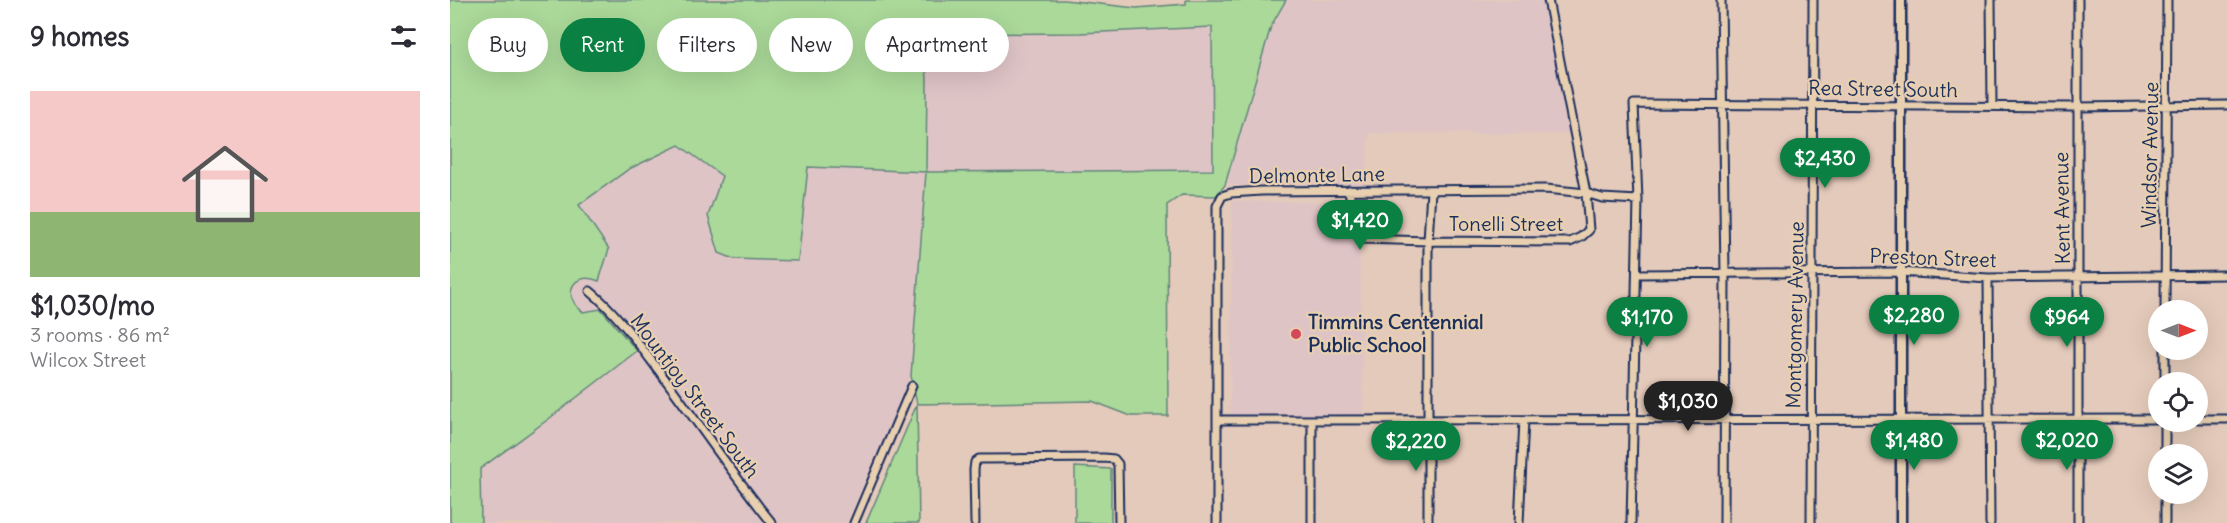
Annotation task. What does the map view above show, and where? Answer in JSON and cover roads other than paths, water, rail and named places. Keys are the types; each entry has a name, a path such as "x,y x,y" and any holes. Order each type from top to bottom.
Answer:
{"street":[{"path":"1548,0 1586,193"},
{"path":"1721,0 1725,274 1724,523"},
{"name":"Montgomery Avenue","path":"1811,523 1813,0"},
{"path":"1901,0 1901,523"},
{"path":"1991,0 1992,106"},
{"name":"Kent Avenue","path":"2078,0 2078,523"},
{"name":"Windsor Avenue","path":"2165,300 2167,0"},
{"name":"Rea Street South","path":"1638,201 1634,104 2077,107 2227,105"},
{"name":"Delmonte Lane","path":"1217,420 1217,206 1222,196 1231,193 1261,191 1546,189 1638,201"},
{"name":"Tonelli Street","path":"1349,190 1356,233 1363,239 1428,241 1570,242 1589,230 1586,193"},
{"path":"1428,523 1428,241 1431,190"},
{"path":"1631,523 1638,201"},
{"name":"Preston Street","path":"1637,274 1900,272 1988,278 2227,274"},
{"path":"1988,278 1990,523"},
{"name":"Mountjoy Street South","path":"590,291 603,302 640,345 744,489 772,523"},
{"path":"854,523 912,386"},
{"path":"2208,419 2227,419"},
{"path":"1217,523 1217,420 2148,420"},
{"path":"1312,420 1312,523"},
{"path":"1520,523 1524,420"},
{"path":"975,523 974,470 975,462 979,459 1093,458 1114,459 1118,464 1119,523"},
{"path":"2165,504 2165,523"}],"place":[{"name":"Timmins Centennial Public School","path":"1296,334"}]}
